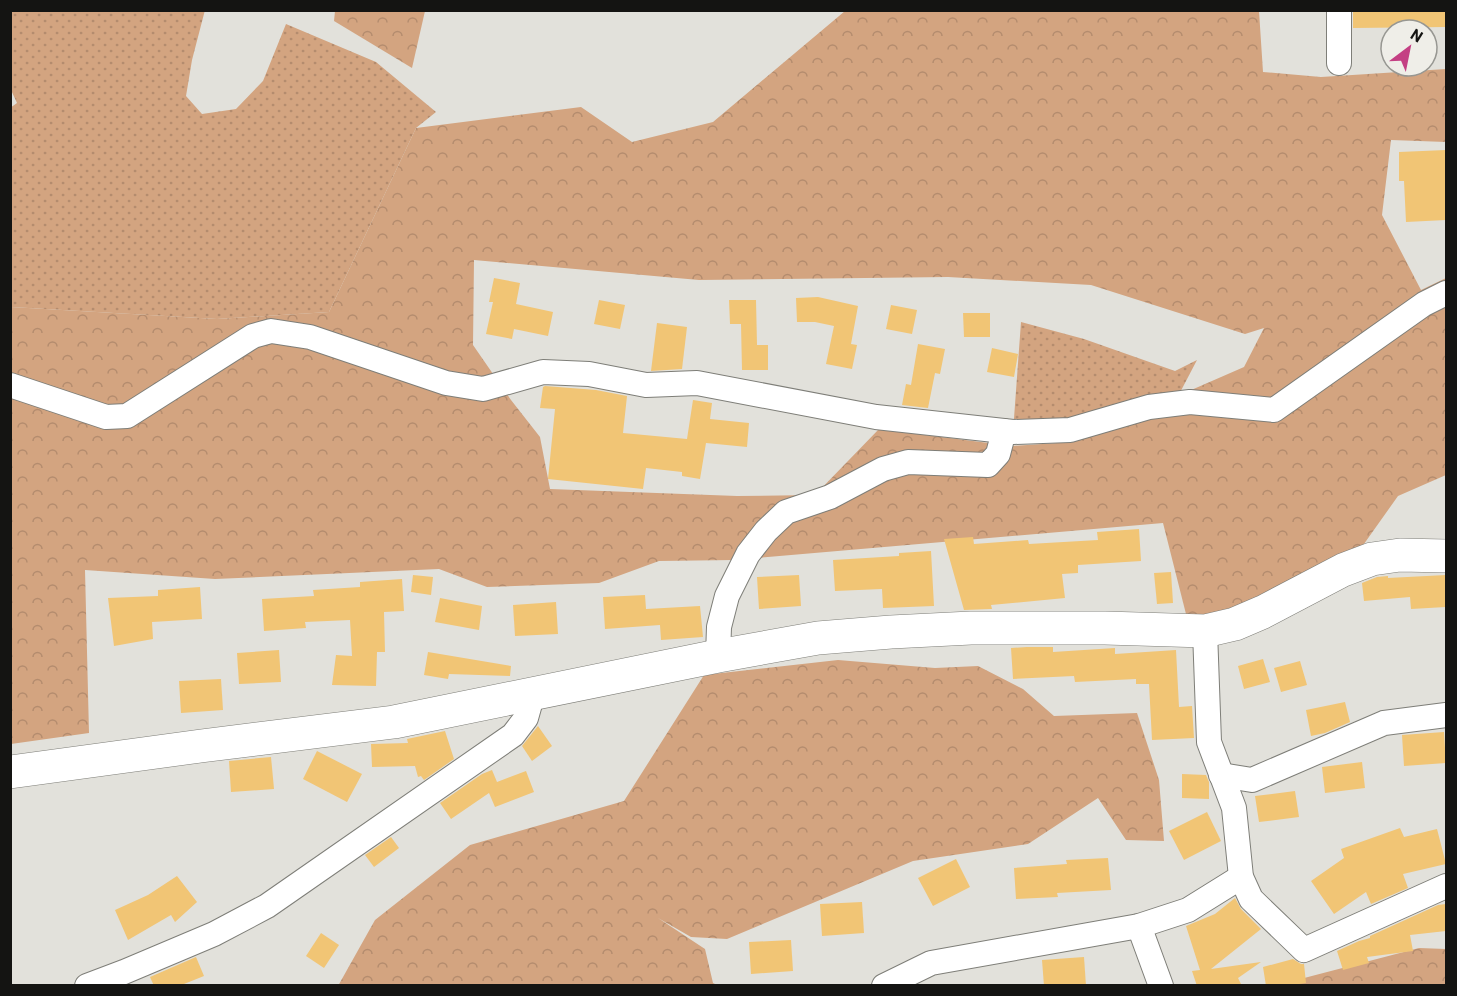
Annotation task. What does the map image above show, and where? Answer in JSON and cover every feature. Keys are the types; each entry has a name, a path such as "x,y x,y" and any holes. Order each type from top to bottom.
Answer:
{"street":[{"path":"1339,10 1339,63"},
{"path":"10,386 106,417 127,416 253,336 271,331 310,337 446,382 483,389 543,372 589,374 646,385 697,383 876,417 1004,432 1070,430 1149,407 1190,402 1274,410 1424,304 1446,293"},
{"path":"718,656 719,627 727,596 748,554 766,531 786,512 830,497 883,470 908,462 988,465 999,454 1004,432"},
{"path":"10,772 394,722 818,638 971,628 1205,631 1245,620 1343,570 1372,559 1400,555 1446,556"},
{"path":"1205,631 1209,742 1234,808 1241,877 1251,900 1304,950 1446,886"},
{"path":"87,986 214,934 267,906 513,735 526,718 532,693"},
{"path":"1221,775 1252,780 1384,723 1446,715"},
{"path":"884,986 931,963 1139,926 1188,910 1241,877"},
{"path":"1139,926 1161,986"}],"green space":[{"path":"205,10 192,60 186,96 202,114 236,109 263,81 286,24 376,62 436,112 416,128 329,312 217,319 11,307 10,108 17,103 11,90 11,11"},
{"path":"335,11 425,11 412,68 334,21"},
{"path":"845,11 1259,11 1263,72 1321,77 1379,73 1379,78 1439,78 1439,69 1446,69 1446,142 1391,140 1382,215 1421,290 1446,278 1446,475 1398,496 1354,558 1243,611 1187,618 1163,523 734,560 659,561 599,583 487,587 439,569 215,579 85,570 89,733 11,744 11,307 217,319 329,312 416,128 581,107 632,142 713,122","holes":["474,260 699,280 948,277 1091,285 1245,334 1264,328 1244,367 1072,442 1012,446 879,429 815,495 737,496 550,489 540,437 473,345"]},
{"path":"1021,322 1084,339 1175,371 1197,360 1174,404 1013,432"},
{"path":"838,660 935,668 978,666 1023,689 1054,716 1137,713 1159,780 1164,841 1126,840 1098,798 1028,844 913,861 727,939 691,937 658,918 705,949 713,983 717,985 338,986 375,920 470,845 624,801 704,675"},
{"path":"1419,948 1446,949 1446,985 1283,986 1285,983"}],"building":[{"path":"1353,10 1446,10 1446,27 1439,27 1439,18 1379,18 1379,28 1353,28"},
{"path":"1446,150 1446,220 1406,222 1404,181 1399,181 1399,152"},
{"path":"494,278 520,283 516,304 553,312 548,336 514,329 512,339 486,334 493,302 489,302"},
{"path":"818,297 858,306 851,344 857,345 852,369 826,364 834,326 815,322 797,322 796,298"},
{"path":"599,300 625,305 620,329 594,324"},
{"path":"729,300 756,300 757,345 768,345 768,370 742,370 741,324 730,324"},
{"path":"891,305 917,310 912,334 886,329"},
{"path":"963,313 990,313 990,337 964,337"},
{"path":"657,323 687,327 682,369 651,371"},
{"path":"918,344 945,349 940,374 935,373 928,408 902,405 906,384 911,385"},
{"path":"992,348 1018,354 1014,377 987,372"},
{"path":"545,386 596,390 627,396 623,433 687,439 693,400 712,403 710,419 749,423 747,447 706,443 700,479 682,476 682,472 646,468 643,489 548,479 555,409 540,408"},
{"path":"1139,529 1141,561 1078,565 1078,573 1062,574 1065,598 991,605 992,609 964,610 944,539 973,537 974,544 1028,540 1029,544 1098,540 1097,532"},
{"path":"931,551 934,606 883,608 882,589 835,591 833,560 899,556 899,553"},
{"path":"1171,572 1173,603 1157,604 1154,573"},
{"path":"413,575 433,577 431,595 411,592"},
{"path":"799,575 801,606 759,609 757,577"},
{"path":"1446,575 1446,607 1411,609 1410,597 1364,601 1362,583 1377,577"},
{"path":"402,579 404,611 384,612 385,652 377,652 376,686 332,685 336,655 352,656 350,620 305,622 306,628 264,631 262,599 314,596 313,590 360,587 360,582"},
{"path":"200,587 202,619 152,622 153,639 114,646 108,598 158,596 158,590"},
{"path":"645,595 646,609 700,606 703,637 661,640 660,625 605,629 603,597"},
{"path":"440,598 482,606 479,630 435,622"},
{"path":"556,602 558,634 515,636 513,605"},
{"path":"1053,647 1053,652 1115,648 1115,654 1176,650 1179,707 1192,706 1194,738 1152,740 1149,684 1136,684 1136,679 1075,682 1074,676 1013,679 1011,648"},
{"path":"279,650 281,682 239,684 237,653"},
{"path":"428,652 511,666 510,676 449,674 448,679 424,675"},
{"path":"1263,659 1270,682 1244,689 1238,666"},
{"path":"1300,661 1307,685 1281,692 1274,668"},
{"path":"221,679 223,710 181,713 179,681"},
{"path":"1345,702 1350,722 1325,733 1311,736 1306,710"},
{"path":"538,726 552,746 532,761 522,746"},
{"path":"445,731 454,759 424,780 421,776 418,777 415,766 372,767 371,744 408,743 407,739"},
{"path":"1444,732 1446,763 1404,766 1402,735"},
{"path":"317,751 362,774 347,802 303,779"},
{"path":"271,757 274,789 231,792 229,761"},
{"path":"1362,762 1365,788 1325,793 1322,767"},
{"path":"492,770 497,782 526,771 534,792 495,807 489,793 451,819 440,803 482,774"},
{"path":"1182,774 1206,775 1209,782 1209,799 1182,798"},
{"path":"1295,791 1299,817 1259,822 1255,796"},
{"path":"1207,812 1221,841 1184,860 1169,831"},
{"path":"1400,828 1404,837 1437,829 1446,864 1403,874 1408,888 1371,904 1366,892 1334,914 1311,881 1344,858 1341,849"},
{"path":"391,837 399,848 374,867 365,855"},
{"path":"1108,858 1111,890 1057,893 1058,897 1016,899 1014,868 1067,864 1066,860"},
{"path":"956,859 970,887 933,906 918,878"},
{"path":"177,876 197,902 175,922 171,915 128,940 115,910 148,895"},
{"path":"1235,898 1241,909 1261,929 1211,969 1261,962 1238,978 1242,986 1197,986 1192,971 1200,970 1186,926 1215,914"},
{"path":"862,902 864,933 822,936 820,904"},
{"path":"1446,904 1446,931 1410,935 1413,951 1367,957 1369,963 1343,970 1337,951 1370,938 1438,905"},
{"path":"321,933 339,945 324,968 306,956"},
{"path":"791,940 793,971 751,974 749,942"},
{"path":"196,957 204,976 179,986 154,986 150,977"},
{"path":"1084,957 1086,986 1044,986 1042,960"},
{"path":"1293,959 1304,964 1306,983 1266,986 1263,967"}]}
